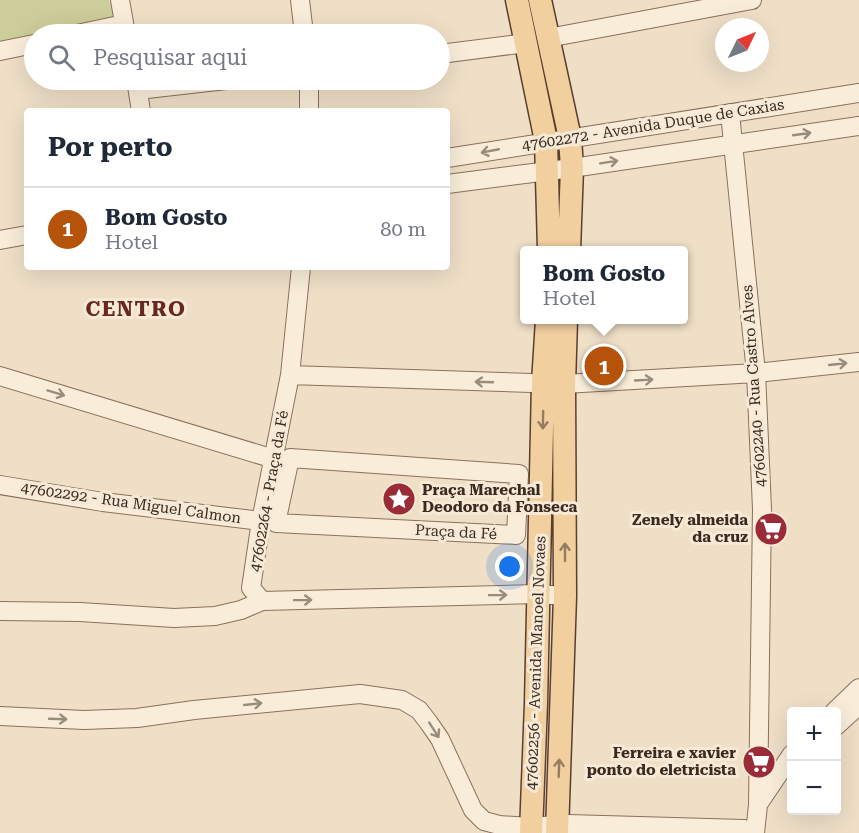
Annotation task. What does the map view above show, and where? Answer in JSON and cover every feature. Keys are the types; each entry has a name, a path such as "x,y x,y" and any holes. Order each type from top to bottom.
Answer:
{"main road":[{"path":"517,0 537,41 570,138 572,168 569,246"},
{"path":"540,0 537,41 548,171 549,246"},
{"name":"47602256 - Avenida Manoel Novaes","path":"547,324 554,384 565,596 557,830"},
{"name":"47602256 - Avenida Manoel Novaes","path":"531,830 538,594 554,384 565,324"}],"street":[{"path":"120,0 124,24"},
{"path":"300,0 303,24"},
{"path":"450,53 537,41 752,0"},
{"path":"0,51 24,46"},
{"path":"138,90 141,108"},
{"path":"309,90 309,108"},
{"name":"47602272 - Avenida Duque de Caxias","path":"450,157 859,93"},
{"name":"47602240 - Rua Castro Alves","path":"730,113 756,373 762,509 758,805 754,833"},
{"name":"47602272 - Avenida Duque de Caxias","path":"450,184 859,126"},
{"path":"0,240 24,236"},
{"name":"47602264 - Praça da Fé","path":"262,601 251,588 261,521 290,375 301,270"},
{"path":"290,375 554,384 756,373 859,362"},
{"path":"0,376 274,459"},
{"name":"Praça da Fé","path":"290,458 519,474 516,535 276,523 278,513 290,458"},
{"name":"47602292 - Rua Miguel Calmon","path":"0,485 103,502 261,521"},
{"path":"0,611 80,612 174,618 215,616 241,610 262,601 538,594 565,596"},
{"path":"838,707 859,688"},
{"path":"0,716 84,720 137,718 194,710 360,694 402,700 419,710 440,739 473,810 484,821 531,830 696,833"},
{"path":"841,722 859,705"},
{"path":"758,805 787,761"},
{"path":"758,805 787,779"},
{"path":"557,830 568,824 744,829 754,833"}],"green space":[{"path":"0,0 109,0 114,18 86,24 24,24 24,37 0,42"}],"place":[{"name":"Bom Gosto","path":"604,366"},
{"name":"Praça Marechal Deodoro da Fonseca","path":"399,499"},
{"name":"Zenely almeida da cruz","path":"771,529"},
{"name":"Ferreira e xavier ponto do eletricista","path":"759,762"}],"district":[{"name":"CENTRO","path":"136,309"}]}
